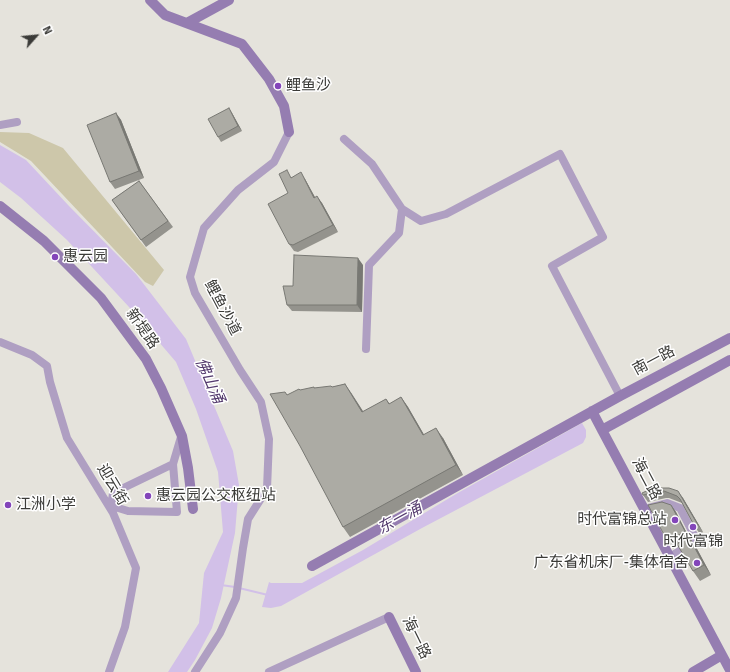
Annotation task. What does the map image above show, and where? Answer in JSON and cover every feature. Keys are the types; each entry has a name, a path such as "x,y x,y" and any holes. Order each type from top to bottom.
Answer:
{"street":[{"path":"150,0 164,15 242,44 269,79 284,106 289,132"},
{"path":"187,23 229,0"},
{"path":"0,125 17,122"},
{"name":"鲤鱼沙道","path":"195,672 220,633 236,598 248,518 267,489 269,439 261,402 240,370 195,293 190,277 204,228 238,190 274,162 289,132"},
{"path":"344,139 372,164 402,209 421,221 446,214 560,154 603,237 552,266 620,396"},
{"name":"新堤路","path":"0,206 44,241 101,298 146,359 161,388 182,436 188,468 192,509"},
{"path":"366,349 369,265 399,233 402,209"},
{"name":"南一路","path":"312,566 620,396 730,338"},
{"name":"迎云街","path":"0,342 32,354 47,366 50,382 67,438 113,513 136,568 125,627 109,672"},
{"path":"602,430 730,360"},
{"name":"海二路","path":"592,412 730,670"},
{"path":"173,464 113,493 112,500 115,507 128,511 176,512 173,464 182,436"},
{"path":"644,509 666,503 680,508 697,540 670,557"},
{"path":"269,672 389,617"},
{"name":"海一路","path":"389,617 416,672"},
{"path":"693,672 722,655"}],"shaded area":[{"path":"0,132 29,133 63,148 164,270 153,286 145,282 31,161 0,142"},
{"path":"0,145 26,160 136,274 186,339 233,451 239,485 235,533 221,598 212,628 187,672 168,672 199,623 204,573 223,532 218,472 196,409 176,362 129,307 67,240 21,198 0,182"},
{"path":"582,423 586,430 586,437 583,443 422,528 281,606 271,608 262,607 269,582 302,583 363,550 456,494"}],"building":[{"path":"229,108 238,126 218,137 208,119"},
{"path":"116,113 139,171 110,182 87,125"},
{"path":"287,170 291,178 301,172 314,198 317,196 333,225 293,245 289,244 268,204 288,193 279,174"},
{"path":"139,181 168,221 141,240 112,200"},
{"path":"294,255 358,258 357,305 287,305 283,286 293,286"},
{"path":"345,384 362,412 386,399 389,404 401,397 423,435 436,428 456,465 343,527 300,446 270,394 285,392 287,395 299,389 332,387"},
{"path":"653,488 669,488 678,491 698,525 695,527 677,496 664,491 643,495 642,493"},
{"path":"662,502 671,505 685,531 668,542 648,505"},
{"path":"689,537 704,565 693,571 677,544"}],"waterway":[{"name":"东一涌","path":"221,585 235,587"},
{"name":"东一涌","path":"239,588 268,595"}],"place":[{"name":"鲤鱼沙","path":"278,86"},
{"name":"惠云园","path":"55,257"},
{"name":"惠云园公交枢纽站","path":"148,496"},
{"name":"江洲小学","path":"8,505"},
{"name":"时代富锦总站","path":"675,520"},
{"name":"时代富锦","path":"693,527"},
{"name":"广东省机床厂-集体宿舍","path":"697,563"}],"water label":[{"name":"佛山涌","path":"209,381"}]}
